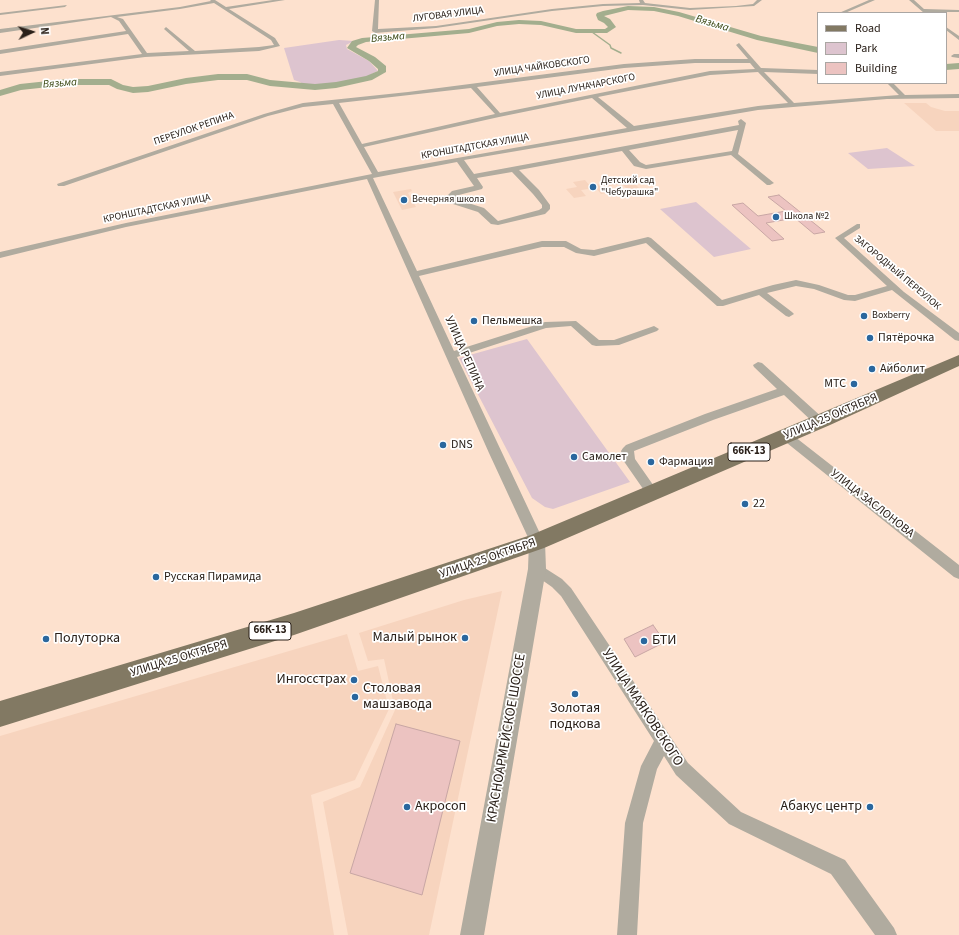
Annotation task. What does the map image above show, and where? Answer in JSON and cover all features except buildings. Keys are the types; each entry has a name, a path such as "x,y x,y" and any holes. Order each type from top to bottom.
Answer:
{"main road":[{"name":"УЛИЦА 25 ОКТЯБРЯ","path":"0,714 294,624 537,542 820,422 959,360"}],"street":[{"path":"226,8 283,0"},
{"name":"ЛУГОВАЯ УЛИЦА","path":"377,0 375,30 436,27 586,6 642,2 690,9 748,6 754,5 760,0"},
{"path":"843,12 873,0"},
{"path":"911,0 926,12 959,11"},
{"path":"0,31 180,8 213,1 273,39 277,46 259,49 145,55 0,74"},
{"path":"576,2 586,6"},
{"path":"703,4 707,8"},
{"path":"0,14 65,6"},
{"path":"112,16 121,20 145,55"},
{"path":"166,28 192,52"},
{"path":"947,29 959,38"},
{"path":"0,52 130,32"},
{"path":"739,44 759,70 792,104"},
{"name":"УЛИЦА ЧАЙКОВСКОГО","path":"335,102 624,66 695,61 752,61"},
{"name":"УЛИЦА ЛУНАЧАРСКОГО","path":"360,146 499,115 710,73 759,70 817,72"},
{"path":"891,84 904,97"},
{"path":"473,86 499,115"},
{"path":"593,96 633,129"},
{"name":"КРОНШТАДТСКАЯ УЛИЦА","path":"0,255 126,225 373,176 734,112 792,104 904,97 959,96"},
{"name":"УЛИЦА РЕПИНА","path":"335,102 360,146 450,356 494,453 537,542"},
{"name":"ПЕРЕУЛОК РЕПИНА","path":"61,184 266,115 303,105 335,102"},
{"path":"734,112 743,123 734,155 770,183"},
{"path":"472,177 742,127"},
{"path":"624,149 638,164 646,167 736,152"},
{"path":"459,160 479,186 478,189 455,193 450,196 456,202 480,210 487,214 494,222 504,222 545,211 546,205 514,169"},
{"name":"ЗАГОРОДНЫЙ ПЕРЕУЛОК","path":"857,226 839,238 894,287 959,338"},
{"path":"414,274 542,244 566,244 579,251 594,253 648,240 720,304 796,283 816,287 847,298 855,298 894,287"},
{"path":"761,292 790,314"},
{"path":"450,356 545,325 573,323 584,331 596,344 614,343 654,329"},
{"path":"758,365 820,422"},
{"path":"652,492 629,460 627,451 630,448 709,417 786,390"},
{"name":"УЛИЦА ЗАСЛОНОВА","path":"786,436 959,573"},
{"name":"КРАСНОАРМЕЙСКОЕ ШОССЕ","path":"472,935 537,569 537,542"},
{"name":"УЛИЦА МАЯКОВСКОГО","path":"537,569 557,583 566,592 682,769 735,818 838,867 887,935"},
{"path":"627,935 634,823 649,766 663,740"}],"shaded area":[{"path":"904,103 926,103 931,107 945,111 959,111 959,131 936,131"},
{"name":"Детский сад \"Чебурашка\"","path":"614,176 619,181 630,179 639,188 628,190 622,184 609,186 614,192 601,194 596,188 581,190 586,196 574,198 566,189 577,187 573,182 585,180 590,186 606,183 602,178"},
{"name":"Вечерняя школа","path":"411,189 412,191 408,193 416,207 402,210 393,192"},
{"name":"Акросоп","path":"502,591 429,935 348,935 323,802 360,787 395,710 384,659 368,661 359,633 464,600"},
{"path":"347,634 358,671 378,666 389,709 355,780 311,795 334,935 0,935 0,736"}],"green space":[{"path":"339,40 354,41 346,45 347,49 369,61 378,71 361,79 327,85 304,85 294,80 284,48"},
{"path":"887,148 915,166 868,169 848,153"},
{"path":"696,202 751,249 714,257 660,209"},
{"path":"527,339 630,482 553,509 545,507 532,498 459,358"}],"waterway":[{"name":"Вязьма","path":"0,93 20,87 67,82 111,82 120,87 133,90 148,89 186,81 218,77 247,77 270,83 315,87 336,85 369,78 382,72 383,68 372,59 351,48 355,43 365,40 469,31 497,24 519,22 541,23 576,31 607,31 612,27 607,21 601,18 600,15 603,13 628,8 654,9 679,14 760,38 817,50"},
{"path":"592,32 610,45 611,48 621,53"},
{"name":"Вязьма","path":"947,67 959,66"}],"place":[{"name":"Детский сад \"Чебурашка\"","path":"593,187"},
{"name":"Вечерняя школа","path":"404,200"},
{"name":"Школа №2","path":"776,217"},
{"name":"Boxberry","path":"864,316"},
{"name":"Пельмешка","path":"474,321"},
{"name":"Пятёрочка","path":"870,338"},
{"name":"Айболит","path":"872,369"},
{"name":"МТС","path":"854,384"},
{"name":"DNS","path":"443,445"},
{"name":"Самолет","path":"574,457"},
{"name":"Фармация","path":"651,462"},
{"name":"22","path":"745,504"},
{"name":"Русская Пирамида","path":"156,577"},
{"name":"Малый рынок","path":"465,638"},
{"name":"Полуторка","path":"46,639"},
{"name":"БТИ","path":"644,641"},
{"name":"Ингосстрах","path":"354,680"},
{"name":"Золотая подкова","path":"575,694"},
{"name":"Столовая машзавода","path":"355,697"},
{"name":"Акросоп","path":"407,807"},
{"name":"Абакус центр","path":"870,807"}]}
